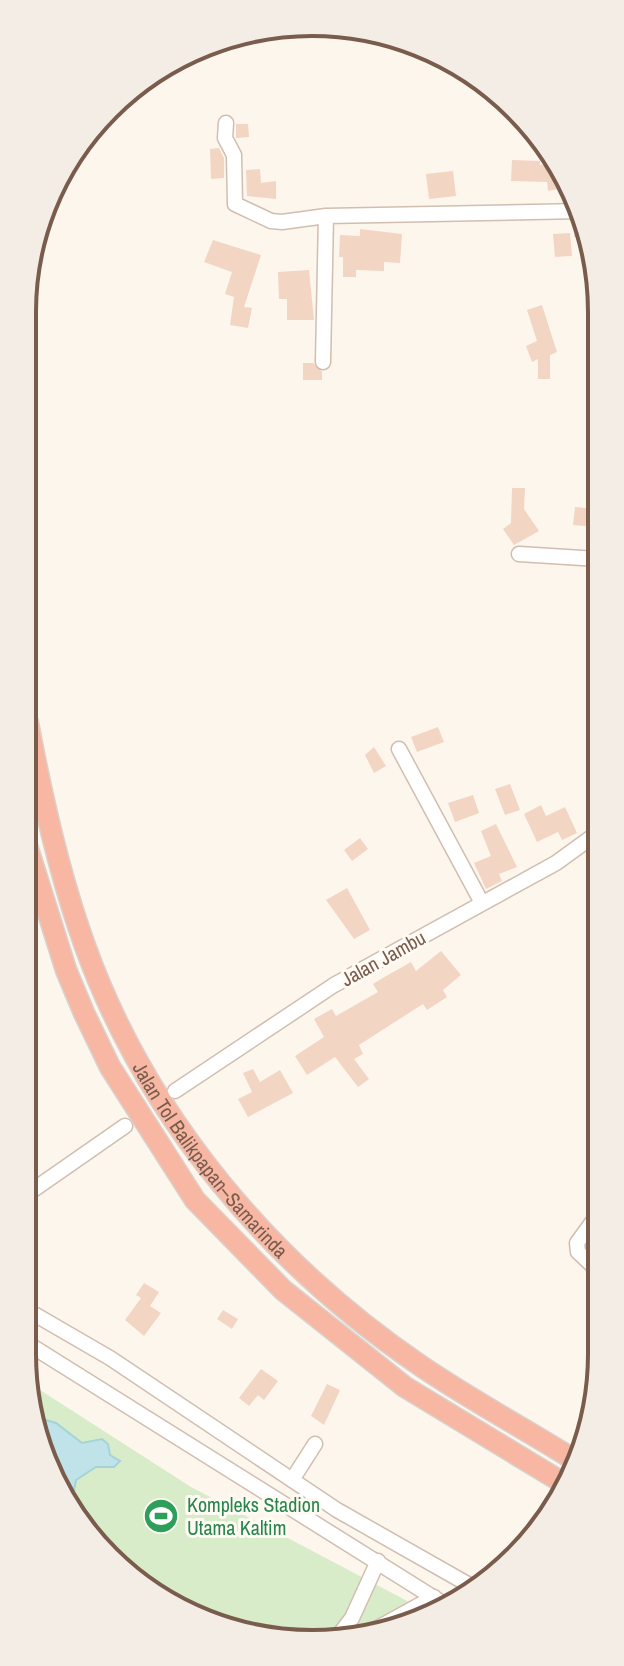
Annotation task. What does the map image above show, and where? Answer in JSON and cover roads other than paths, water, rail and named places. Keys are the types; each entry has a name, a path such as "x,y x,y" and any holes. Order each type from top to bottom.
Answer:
{"highway":[{"name":"Jalan Tol Balikpapan–Samarinda","path":"36,765 50,832 91,961 135,1056 217,1182 339,1304 421,1367 568,1456"},
{"name":"Jalan Tol Balikpapan–Samarinda","path":"37,877 61,957 110,1067 195,1200 283,1290 405,1387 558,1480"}],"street":[{"path":"226,123 225,138 234,155 236,207 271,221 326,216 569,211"},
{"path":"323,362 326,216"},
{"path":"519,554 588,558"},
{"path":"399,749 482,903"},
{"name":"Jalan Jambu","path":"175,1091 334,985 556,863 588,840"},
{"path":"37,1187 125,1126"},
{"path":"588,1228 577,1243 578,1252 588,1261"},
{"path":"37,1315 90,1345 292,1480 466,1583"},
{"path":"37,1349 438,1600"},
{"path":"292,1480 315,1444"},
{"path":"241,1476 256,1455"},
{"path":"345,1627 378,1561"},
{"path":"402,1615 434,1597"}],"water":[{"path":"44,1420 56,1423 82,1443 102,1439 108,1444 110,1455 120,1461 114,1467 96,1467 76,1480 74,1493 57,1460"}],"place":[{"name":"Kompleks Stadion Utama Kaltim","path":"161,1516"}]}
